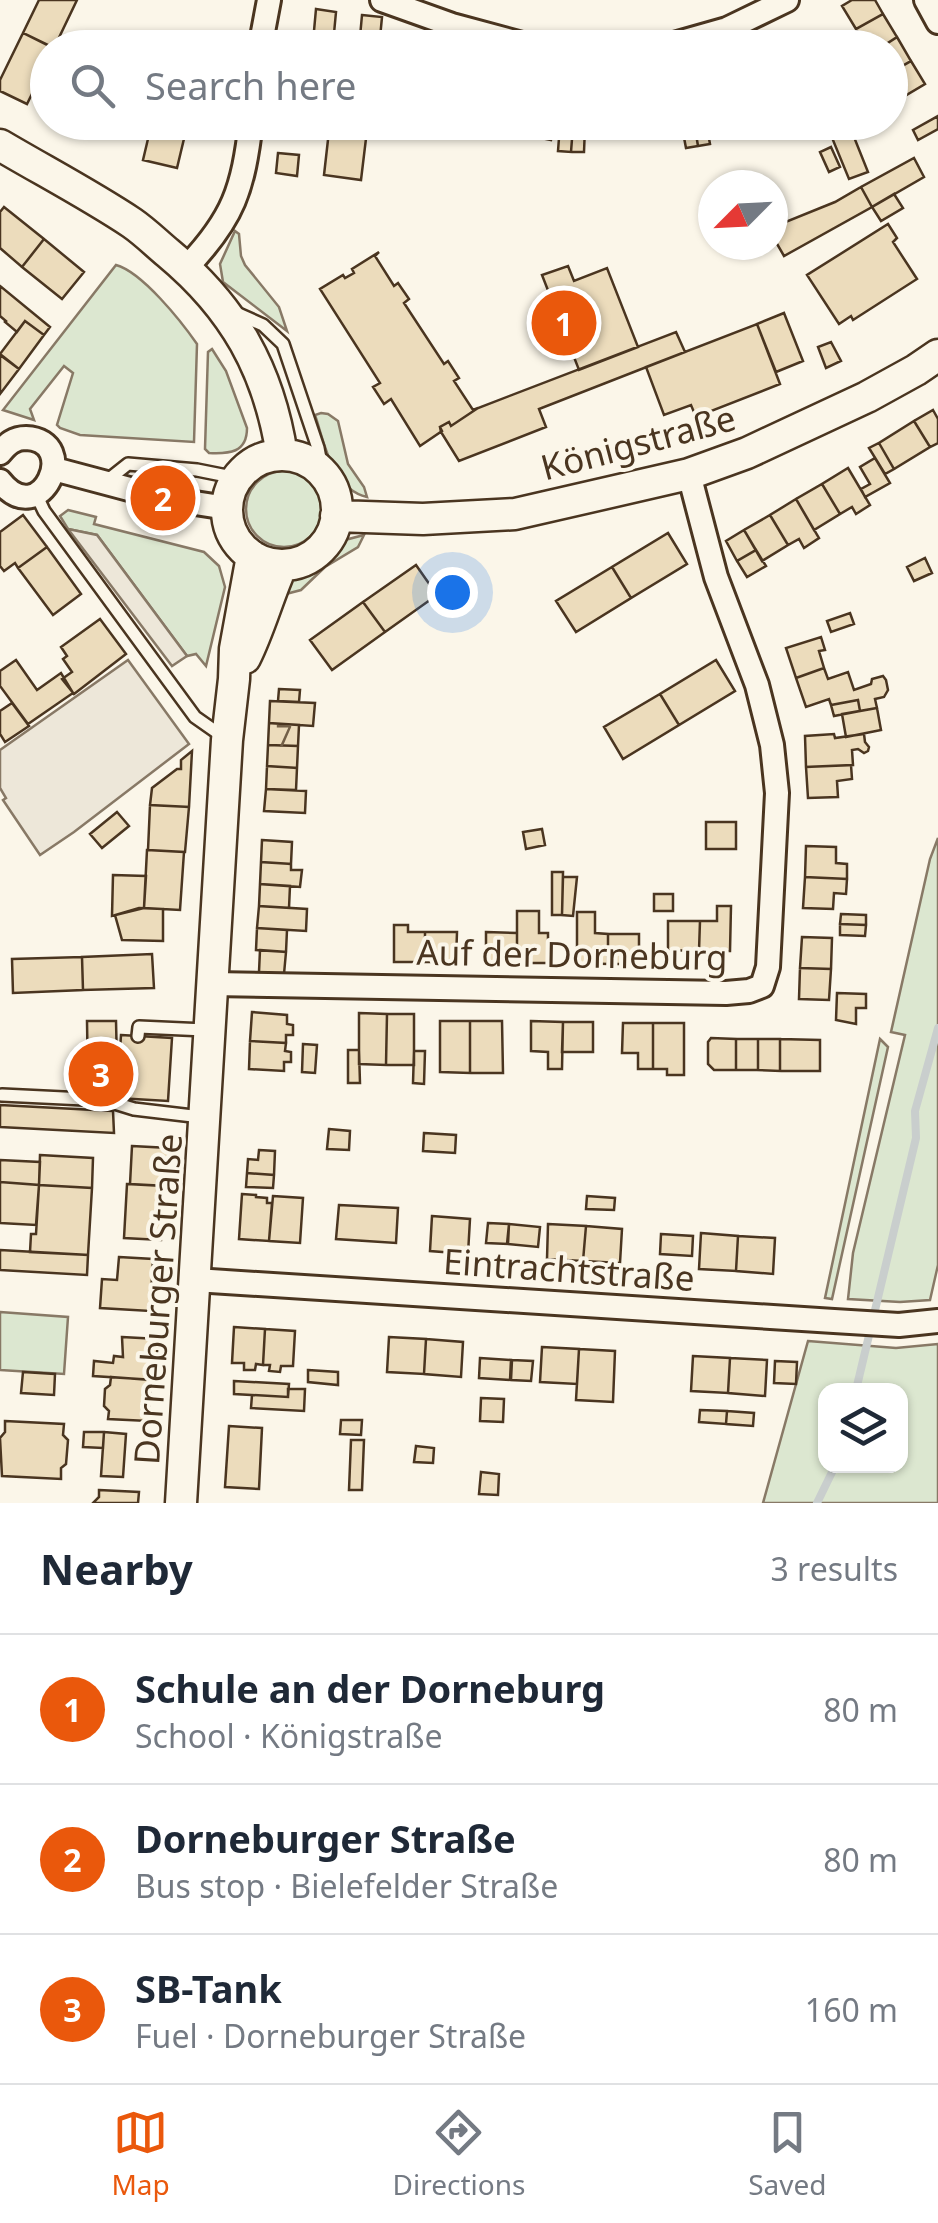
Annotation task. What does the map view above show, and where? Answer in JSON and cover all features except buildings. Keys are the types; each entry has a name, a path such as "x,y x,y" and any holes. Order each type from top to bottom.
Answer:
{"street":[{"path":"264,30 270,0"},
{"path":"382,0 470,30"},
{"path":"726,30 788,0"},
{"path":"926,0 938,22"},
{"path":"186,268 208,245 241,187 248,140"},
{"path":"0,145 135,225 186,268 223,307 248,345 259,371 277,421 282,455"},
{"name":"Königstraße","path":"336,516 422,519 514,514 689,474 747,454 867,398 938,355"},
{"path":"1,450 15,440 39,441 51,453 54,469 48,484 36,494 19,495 2,488"},
{"path":"282,455 312,464 323,474 332,487 336,516 334,529 318,551 295,564 282,565 266,563 241,547 233,535 227,508 237,478 257,461 282,455"},
{"path":"54,469 164,498 227,508"},
{"name":"Auf der Dorneburg","path":"213,984 726,993 762,986 768,968 777,793 772,745 757,685 721,593 689,474"},
{"name":"Dorneburger Straße","path":"182,1503 227,740 239,620 252,556"},
{"name":"Dorneburger Straße","path":"234,678 282,565"},
{"name":"Eintrachtstraße","path":"196,1280 834,1321 938,1321"}],"lane":[{"path":"223,307 263,325 283,344 323,474"},
{"path":"104,483 128,464 237,478"},
{"path":"36,494 195,717 227,740"},
{"path":"138,1036 139,1027 211,1031"},
{"path":"2,1094 104,1100 206,1118"}],"green space":[{"path":"235,231 245,265 279,307 287,331 223,282 220,264"},
{"path":"116,265 149,287 197,344 194,442 80,435 60,428 57,425 73,373 64,366 30,409 34,420 3,410"},
{"path":"212,349 226,371 247,428 244,443 223,453 209,453 205,449 208,352"},
{"path":"321,413 338,421 348,464 367,497 355,492 338,475 315,415"},
{"path":"284,471 311,482 322,509 311,536 284,547 257,536 246,509 257,482"},
{"path":"68,510 96,517 94,524 204,552 219,566 225,587 206,666 196,654 187,656 97,535 68,529 60,516"},
{"path":"364,535 358,547 325,567 301,590 282,595 293,574 315,565 345,540"},
{"path":"938,838 938,1265 930,1300 848,1299 853,1253 905,1035 891,1032"},
{"path":"880,1039 888,1047 832,1299 825,1298"},
{"path":"0,1312 68,1317 64,1374 0,1370"},
{"path":"808,1341 896,1348 938,1344 938,1503 763,1503"}],"shaded area":[{"path":"68,529 97,535 187,656 172,666"},
{"path":"128,660 189,744 40,855 3,800 6,798 0,788 0,750"}],"waterway":[{"path":"858,1383 916,1138 915,1111 938,1028"},
{"path":"817,1503 832,1473"}],"place":[{"name":"Schule an der Dorneburg","path":"564,323"},
{"name":"Dorneburger Straße","path":"163,498"},
{"name":"SB-Tank","path":"101,1074"}]}
